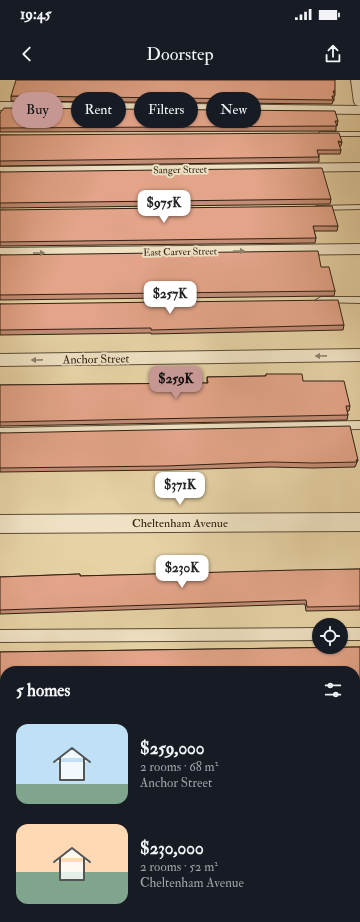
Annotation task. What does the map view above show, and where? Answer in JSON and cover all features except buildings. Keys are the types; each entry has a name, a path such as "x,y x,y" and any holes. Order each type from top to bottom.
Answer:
{"street":[{"path":"0,106 360,102 357,80"},
{"name":"Sanger Street","path":"0,171 360,167"},
{"name":"East Carver Street","path":"0,253 360,249"},
{"name":"Anchor Street","path":"0,360 360,355"},
{"name":"Cheltenham Avenue","path":"0,524 360,522"}],"lane":[{"path":"313,134 360,134"},
{"path":"305,208 360,207"},
{"path":"313,300 360,300"},
{"path":"0,432 360,425"},
{"path":"0,636 312,634"},
{"path":"348,634 360,634"}]}
